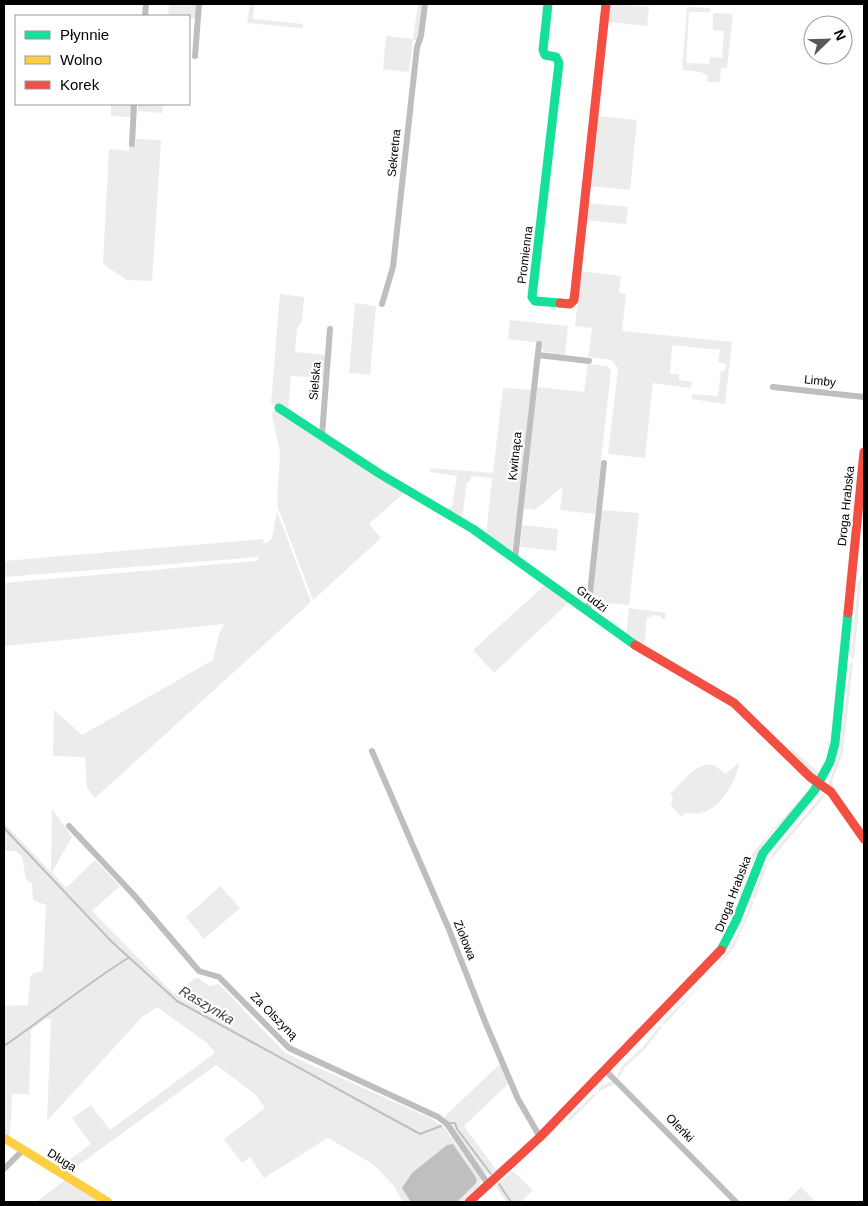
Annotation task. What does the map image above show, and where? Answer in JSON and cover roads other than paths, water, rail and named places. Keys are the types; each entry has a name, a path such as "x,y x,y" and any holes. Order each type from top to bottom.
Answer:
{"street":[{"path":"195,56 199,4"},
{"name":"Sekretna","path":"382,304 393,267 417,47 421,36 425,4"},
{"name":"Promienna","path":"548,4 543,50 545,55 556,57 559,63 532,297 535,301 570,304 574,300 606,4"},
{"path":"132,144 134,105"},
{"name":"Sielska","path":"322,435 330,329"},
{"name":"Kwitnąca","path":"515,559 539,344"},
{"path":"538,355 589,361"},
{"name":"Limby","path":"773,387 864,397"},
{"name":"Grudzi","path":"279,408 380,474 468,527 630,642 734,703 820,785 832,794 864,839"},
{"name":"Droga Hrabska","path":"469,1202 540,1137 606,1071 723,948 736,924 753,874 762,855 820,785 831,762 835,743 864,452"},
{"path":"588,612 604,463"},
{"name":"Ziołowa","path":"372,751 452,935 518,1100 540,1137"},
{"name":"Za Olszyną","path":"69,826 133,894 199,971 219,977 289,1048 438,1117 447,1124 488,1184"},
{"name":"Oleńki","path":"606,1071 736,1202"},
{"name":"Długa","path":"4,1138 108,1202"},
{"path":"4,1170 24,1150"}],"waterway":[{"name":"Raszynka","path":"4,828 112,942 177,1001 420,1134 441,1126"},
{"path":"4,1046 128,958"},
{"name":"Raszynka","path":"449,1123 455,1123 457,1129 491,1174"},
{"name":"Raszynka","path":"499,1184 511,1202"}]}
